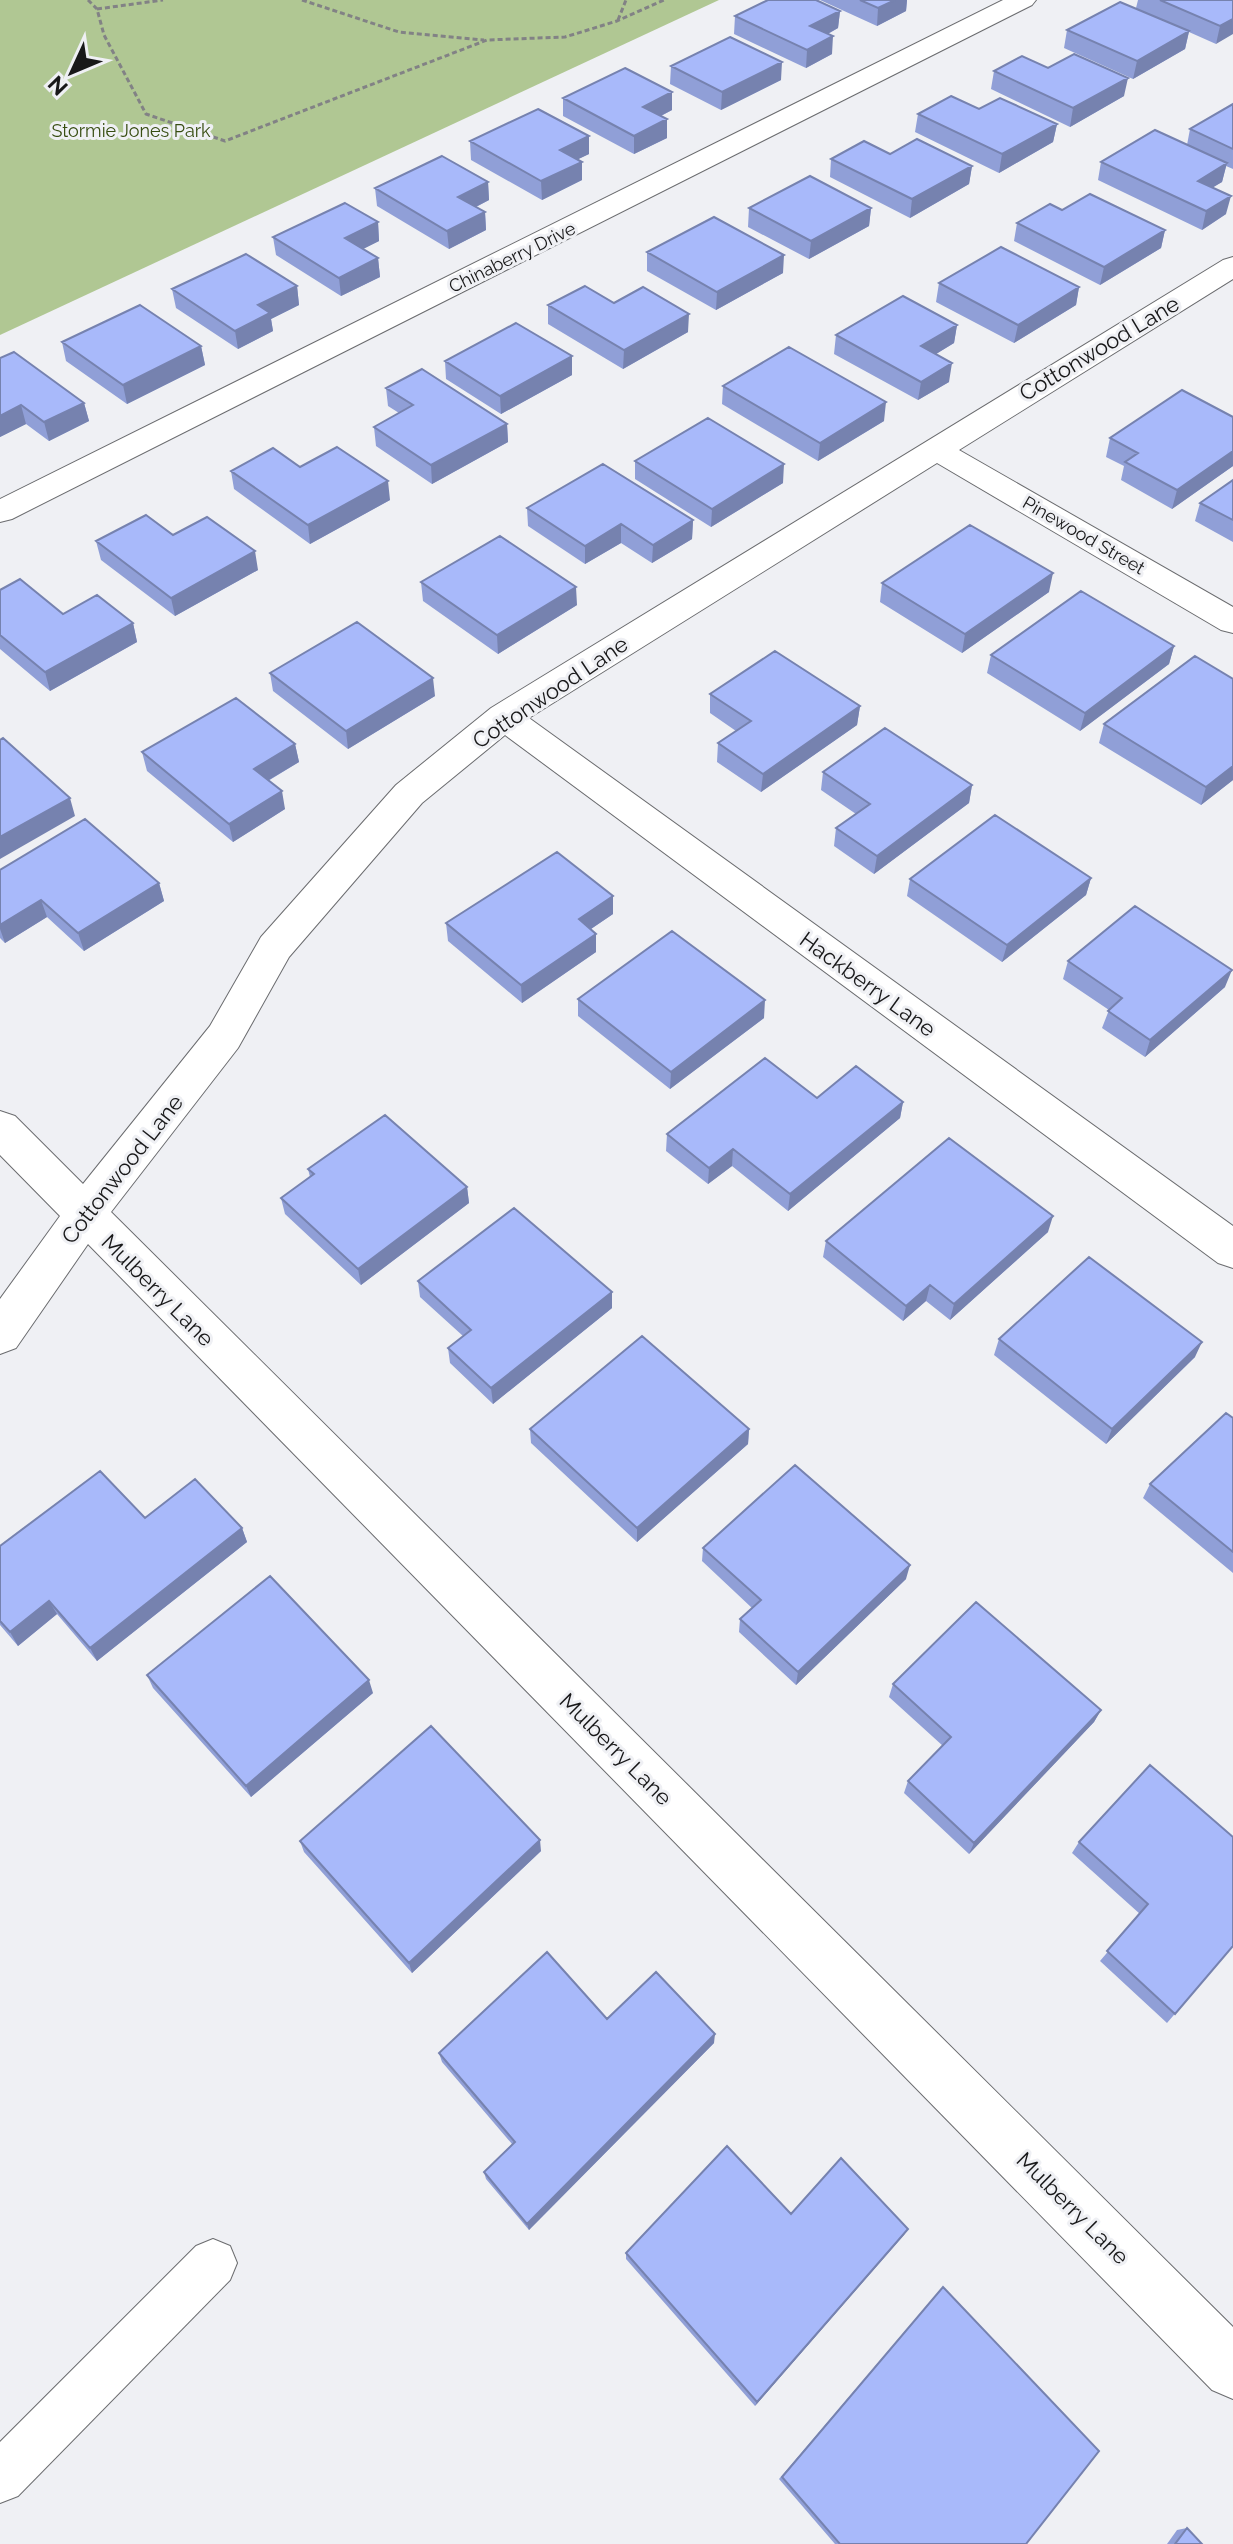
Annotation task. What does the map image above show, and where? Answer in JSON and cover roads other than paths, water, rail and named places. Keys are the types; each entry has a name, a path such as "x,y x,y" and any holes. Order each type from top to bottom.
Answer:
{"street":[{"name":"Chinaberry Drive","path":"0,512 1023,0"},
{"name":"Cottonwood Lane","path":"0,1335 84,1215 224,1037 275,947 409,794 504,717 1233,266"},
{"name":"Pinewood Street","path":"935,449 1233,622"},
{"name":"Hackberry Lane","path":"504,717 1233,1250"},
{"name":"Mulberry Lane","path":"0,1128 1233,2369"}],"lane":[{"path":"0,2478 213,2263"}],"park label":[{"name":"Stormie Jones Park","path":"131,130"}]}
